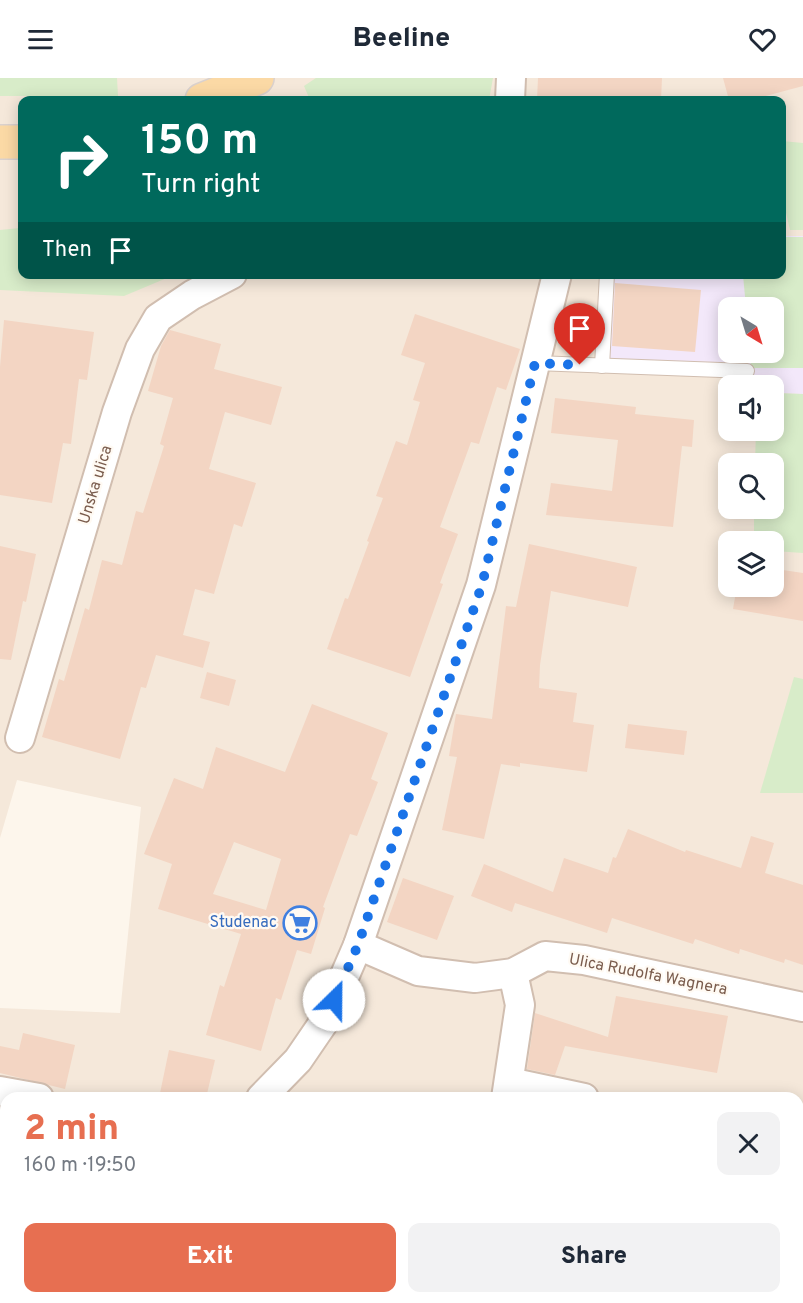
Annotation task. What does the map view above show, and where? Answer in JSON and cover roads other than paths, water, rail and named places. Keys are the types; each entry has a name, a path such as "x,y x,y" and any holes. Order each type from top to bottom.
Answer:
{"main road":[{"path":"212,96 257,78"},
{"path":"0,142 18,142"}],"street":[{"path":"510,96 511,78"},
{"name":"Unska ulica","path":"20,738 117,412 140,349 158,318 192,295 222,279"},
{"path":"267,1092 298,1060 326,1019 358,945 482,585 555,279"},
{"name":"Ulica Rudolfa Wagnera","path":"358,945 418,971 475,978 513,974 545,956 584,960 803,1007"},
{"path":"513,974 520,1005 508,1090 527,1092"}],"lane":[{"path":"602,366 607,279"},
{"path":"535,363 747,371"}],"place":[{"name":"Studenac","path":"300,923"}]}
